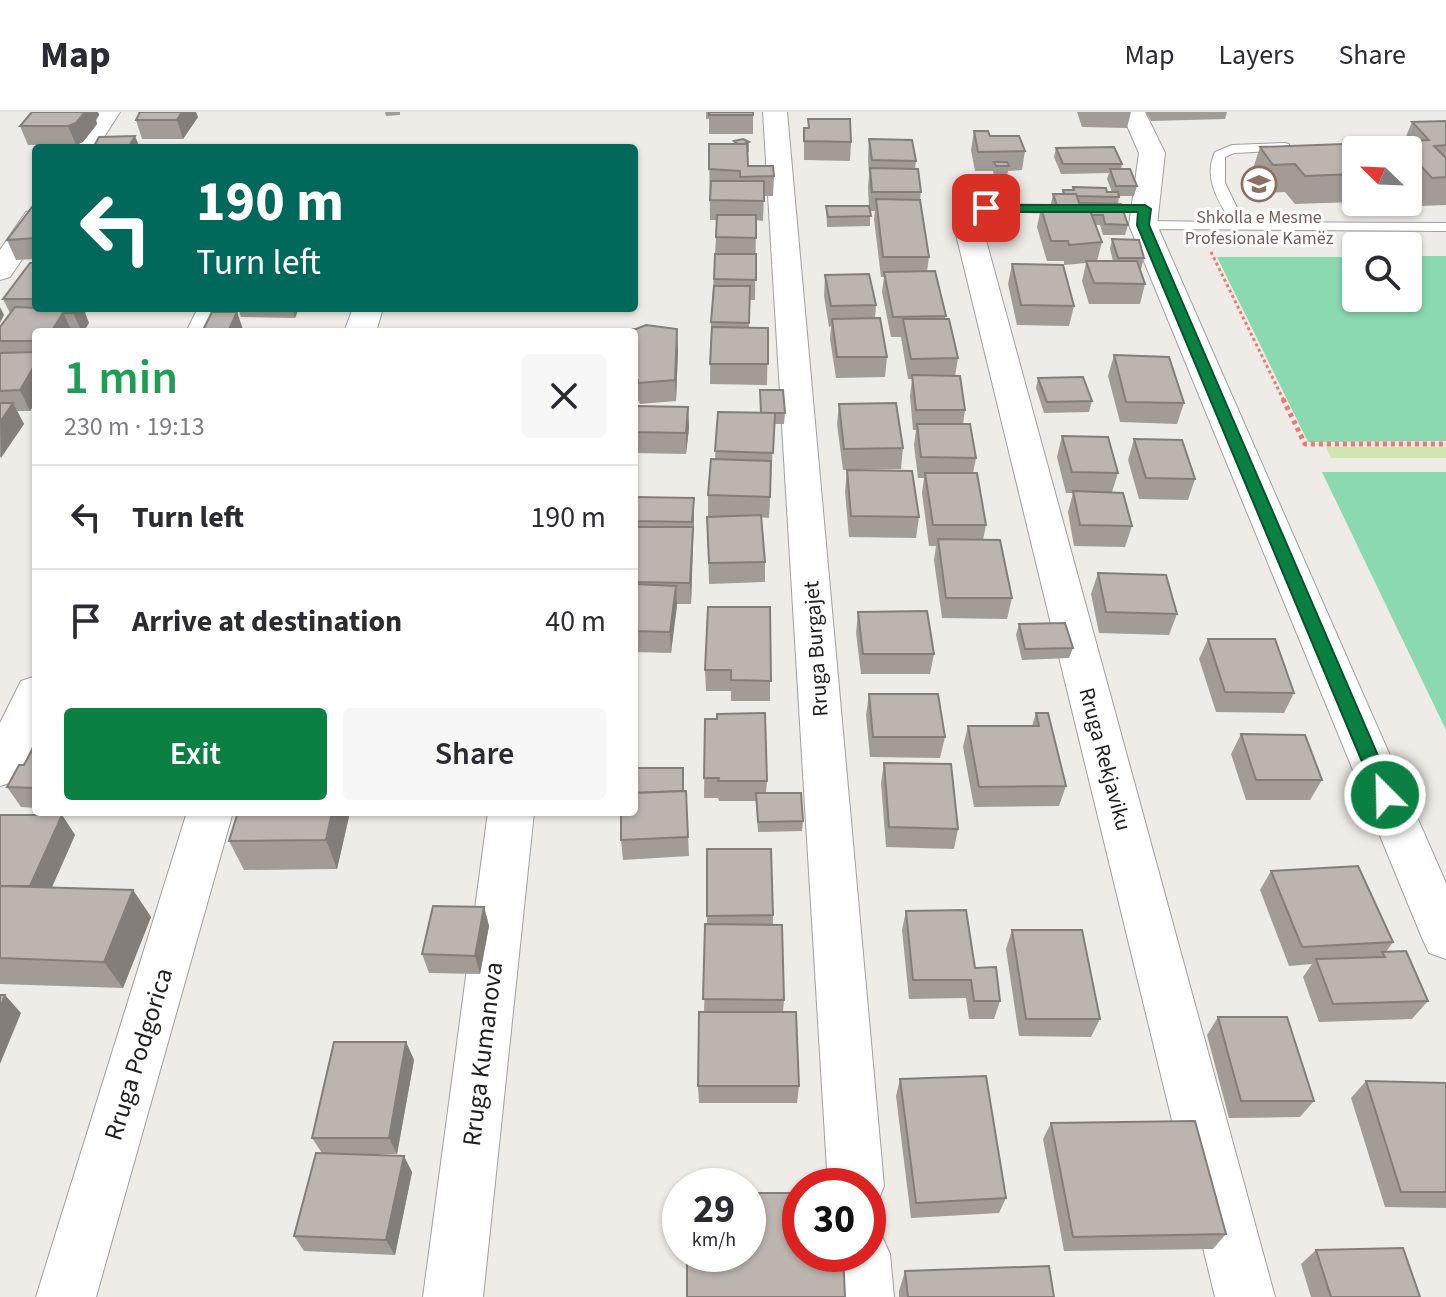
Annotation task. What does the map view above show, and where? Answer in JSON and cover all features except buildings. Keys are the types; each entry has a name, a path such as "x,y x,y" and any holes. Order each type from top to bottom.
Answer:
{"street":[{"path":"87,144 108,112"},
{"name":"Rruga Burgajet","path":"775,112 855,1168"},
{"path":"1133,112 1152,153 1139,214 1446,938"},
{"name":"Rruga Rekjaviku","path":"976,215 1245,1297"},
{"path":"0,271 32,224"},
{"path":"0,769 32,701"},
{"name":"Rruga Podgorica","path":"66,1297 209,816"},
{"name":"Rruga Kumanova","path":"453,1297 511,816"},
{"path":"862,1272 864,1297"}],"lane":[{"path":"1240,226 1216,178 1219,155 1232,149 1293,147"},
{"path":"976,215 1081,209"},
{"path":"1139,214 1240,226 1446,227"}],"path":[{"path":"1224,252 1209,252 1305,444 1446,444"}],"green space":[{"path":"1422,256 1446,256 1446,441 1308,442 1217,257 1342,257 1342,312 1422,312"},
{"path":"1326,447 1446,447 1446,458 1331,458"},
{"path":"1322,472 1446,472 1446,730"}],"place":[{"name":"Shkolla e Mesme Profesionale Kamëz","path":"1259,184"}],"route":[{"path":"986,208 1145,209 1143,225 1385,795"}]}
